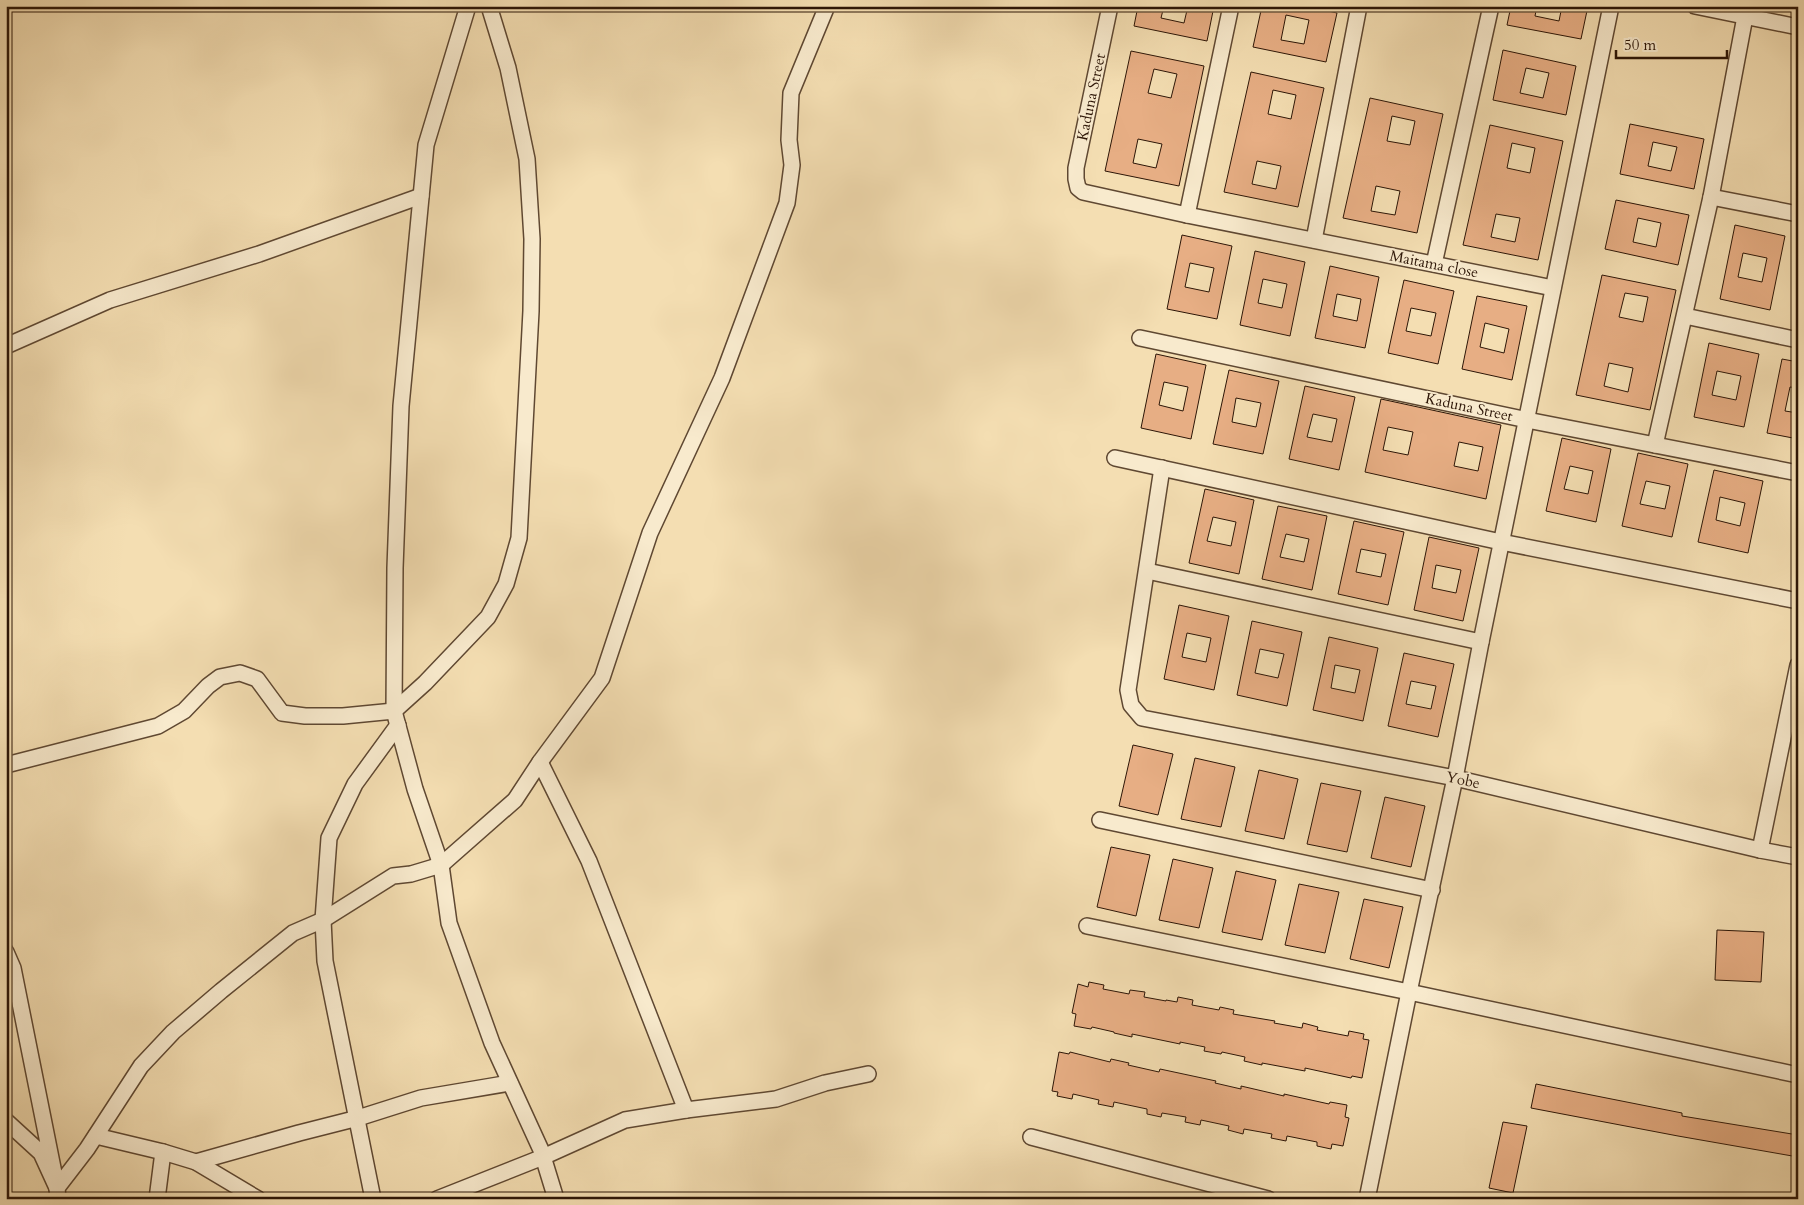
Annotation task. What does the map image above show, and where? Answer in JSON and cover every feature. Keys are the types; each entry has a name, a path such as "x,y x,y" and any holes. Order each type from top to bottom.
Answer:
{"street":[{"path":"468,6 426,146 401,406 395,568 396,718 415,789 441,865 449,922 492,1043 543,1157 556,1199"},
{"path":"373,1199 325,961 323,920 329,838 355,784 396,718 424,683 488,617 506,584 520,538 531,311 532,239 527,159 508,68 489,6"},
{"path":"58,1194 141,1066 173,1032 221,990 293,932 323,920 393,876 411,874 441,865 515,800 540,762 602,678 650,533 722,378 787,203 792,165 789,140 791,93 827,6"},
{"name":"Kaduna Street","path":"1078,188 1076,168 1110,6"},
{"path":"1187,215 1231,6"},
{"path":"1314,240 1359,6"},
{"path":"1434,264 1491,6"},
{"path":"1367,1199 1455,778 1611,6"},
{"path":"1696,6 1746,11 1798,27"},
{"path":"1655,445 1711,197 1746,11"},
{"name":"Maitama close","path":"1078,188 1083,192 1187,215 1554,288"},
{"path":"6,346 110,300 258,254 421,196"},
{"path":"1711,197 1798,214"},
{"path":"1685,316 1798,340"},
{"name":"Kaduna Street","path":"1140,338 1526,420 1798,473"},
{"path":"1115,458 1502,542 1798,601"},
{"path":"1162,468 1147,572 1481,642"},
{"name":"Yobe","path":"1147,572 1128,690 1131,705 1142,718 1455,778 1760,850 1798,857"},
{"path":"1760,850 1798,665"},
{"path":"6,765 158,726 184,711 208,686 220,677 240,673 257,679 282,713 305,716 396,718"},
{"path":"540,762 589,861 686,1110"},
{"path":"1100,820 1432,890"},
{"path":"1087,926 1409,992 1798,1076"},
{"path":"6,952 13,968 58,1194"},
{"path":"437,1199 543,1157 625,1120 686,1110 776,1099 824,1083 868,1074"},
{"path":"196,1162 358,1118 421,1098 510,1082"},
{"path":"6,1122 41,1154 58,1194"},
{"path":"96,1136 196,1162 258,1199"},
{"path":"1031,1137 1268,1199"},
{"path":"157,1199 162,1152"},
{"path":"224,1178 233,1199"}],"building":[{"path":"1138,6 1164,6 1161,18 1184,23 1188,6 1214,6 1207,41 1134,26"},
{"path":"1262,6 1306,6 1337,13 1326,62 1253,47","holes":["1286,15 1309,20 1304,44 1281,40"]},
{"path":"1511,6 1537,6 1535,16 1559,21 1562,6 1588,6 1581,39 1507,25"},
{"path":"1503,50 1576,66 1566,115 1493,100","holes":["1526,68 1549,73 1543,98 1520,93"]},
{"path":"1131,51 1204,66 1179,186 1105,171","holes":["1154,69 1177,74 1171,98 1148,93","1138,139 1162,144 1156,168 1133,163"]},
{"path":"1251,72 1324,88 1298,207 1224,192","holes":["1273,90 1296,95 1291,119 1268,114","1257,161 1281,166 1276,189 1252,184"]},
{"path":"1370,98 1443,114 1417,233 1343,218","holes":["1392,116 1415,121 1410,145 1387,141","1376,186 1400,191 1395,215 1371,211"]},
{"path":"1630,124 1704,139 1694,189 1620,174","holes":["1653,142 1677,147 1671,171 1648,166"]},
{"path":"1490,125 1563,141 1538,260 1463,245","holes":["1512,143 1535,148 1530,173 1507,168","1496,214 1520,218 1515,242 1491,237"]},
{"path":"1616,200 1689,215 1678,265 1605,249","holes":["1638,218 1661,223 1656,247 1633,242"]},
{"path":"1735,225 1785,236 1770,310 1720,299","holes":["1743,253 1767,258 1762,282 1738,277"]},
{"path":"1182,235 1232,246 1217,319 1167,309","holes":["1190,263 1214,268 1209,292 1185,287"]},
{"path":"1255,251 1305,262 1290,336 1240,325","holes":["1263,279 1287,284 1282,308 1258,303"]},
{"path":"1330,266 1379,277 1365,348 1315,338","holes":["1337,294 1361,299 1357,321 1333,316"]},
{"path":"1602,275 1676,290 1650,410 1576,395","holes":["1625,293 1648,297 1643,322 1619,317","1609,363 1633,368 1628,392 1604,386"]},
{"path":"1404,280 1454,291 1438,364 1388,353","holes":["1411,308 1436,313 1431,336 1406,331"]},
{"path":"1477,296 1527,306 1512,380 1462,369","holes":["1485,323 1509,329 1504,353 1480,347"]},
{"path":"1709,343 1759,354 1744,427 1694,417","holes":["1717,371 1741,376 1736,400 1712,395"]},
{"path":"1156,354 1206,365 1191,439 1141,428","holes":["1164,382 1188,387 1183,411 1159,405"]},
{"path":"1782,359 1798,362 1798,388 1790,387 1785,411 1798,413 1798,439 1767,433"},
{"path":"1229,370 1279,381 1263,454 1213,444","holes":["1236,398 1261,403 1256,427 1232,422"]},
{"path":"1305,386 1355,397 1339,470 1289,459","holes":["1313,414 1337,419 1332,442 1307,437"]},
{"path":"1381,399 1501,425 1486,499 1365,472","holes":["1388,427 1413,432 1408,455 1383,450","1459,442 1483,447 1478,471 1454,466"]},
{"path":"1562,438 1611,449 1596,522 1546,511","holes":["1570,466 1593,471 1588,494 1564,489"]},
{"path":"1638,453 1688,464 1672,537 1622,526","holes":["1646,481 1670,486 1665,509 1640,504"]},
{"path":"1714,470 1763,481 1748,553 1698,542","holes":["1720,497 1745,503 1740,526 1716,520"]},
{"path":"1205,489 1254,500 1239,574 1189,563","holes":["1213,517 1236,522 1231,546 1207,541"]},
{"path":"1278,506 1327,516 1312,590 1262,579","holes":["1286,534 1309,539 1304,562 1280,557"]},
{"path":"1354,521 1404,532 1388,605 1338,594","holes":["1361,549 1386,554 1381,577 1356,572"]},
{"path":"1429,537 1479,548 1463,621 1414,610","holes":["1436,565 1461,570 1456,593 1432,588"]},
{"path":"1179,605 1229,616 1214,690 1164,679","holes":["1187,633 1211,638 1206,662 1182,657"]},
{"path":"1252,621 1302,632 1287,706 1237,695","holes":["1260,649 1284,654 1278,678 1255,673"]},
{"path":"1329,637 1378,648 1363,721 1313,710","holes":["1335,665 1360,670 1355,693 1331,688"]},
{"path":"1404,653 1454,664 1438,737 1388,726","holes":["1411,681 1436,686 1431,709 1406,704"]},
{"path":"1133,745 1173,754 1158,815 1119,806"},
{"path":"1195,758 1235,767 1221,827 1181,819"},
{"path":"1259,770 1298,779 1284,839 1245,831"},
{"path":"1321,783 1361,791 1347,852 1307,844"},
{"path":"1385,797 1425,806 1411,867 1371,858"},
{"path":"1111,847 1150,855 1136,916 1097,907"},
{"path":"1173,859 1213,868 1199,928 1159,920"},
{"path":"1236,871 1276,880 1262,940 1222,932"},
{"path":"1299,884 1339,892 1325,953 1285,945"},
{"path":"1364,899 1403,907 1389,968 1350,959"},
{"path":"1717,930 1764,932 1761,982 1715,980"},
{"path":"1089,982 1104,985 1103,989 1129,994 1130,990 1145,992 1144,997 1166,1001 1177,1002 1178,997 1193,1000 1192,1005 1219,1010 1220,1007 1234,1010 1233,1014 1275,1021 1274,1023 1302,1028 1303,1023 1318,1027 1317,1030 1348,1036 1349,1031 1364,1034 1363,1039 1369,1040 1362,1078 1352,1076 1351,1078 1305,1068 1305,1071 1262,1063 1262,1065 1244,1061 1245,1057 1222,1052 1221,1054 1204,1051 1205,1047 1132,1034 1132,1037 1092,1027 1091,1029 1074,1026 1076,1014 1072,1013 1078,984 1088,987"},
{"path":"1059,1052 1069,1054 1070,1052 1110,1062 1111,1059 1159,1072 1160,1069 1216,1081 1215,1083 1241,1089 1241,1086 1284,1096 1284,1094 1329,1104 1330,1102 1347,1105 1345,1117 1349,1118 1343,1146 1332,1144 1331,1149 1317,1146 1317,1142 1287,1136 1286,1141 1271,1138 1272,1134 1244,1129 1243,1134 1228,1130 1229,1126 1201,1120 1200,1125 1185,1122 1186,1117 1162,1113 1161,1117 1147,1114 1147,1109 1114,1102 1113,1107 1098,1104 1099,1100 1073,1094 1072,1099 1057,1096 1058,1092 1052,1091"},
{"path":"1536,1084 1682,1113 1682,1116 1798,1135 1798,1157 1531,1108"},
{"path":"1503,1122 1527,1126 1513,1193 1489,1188"}]}
